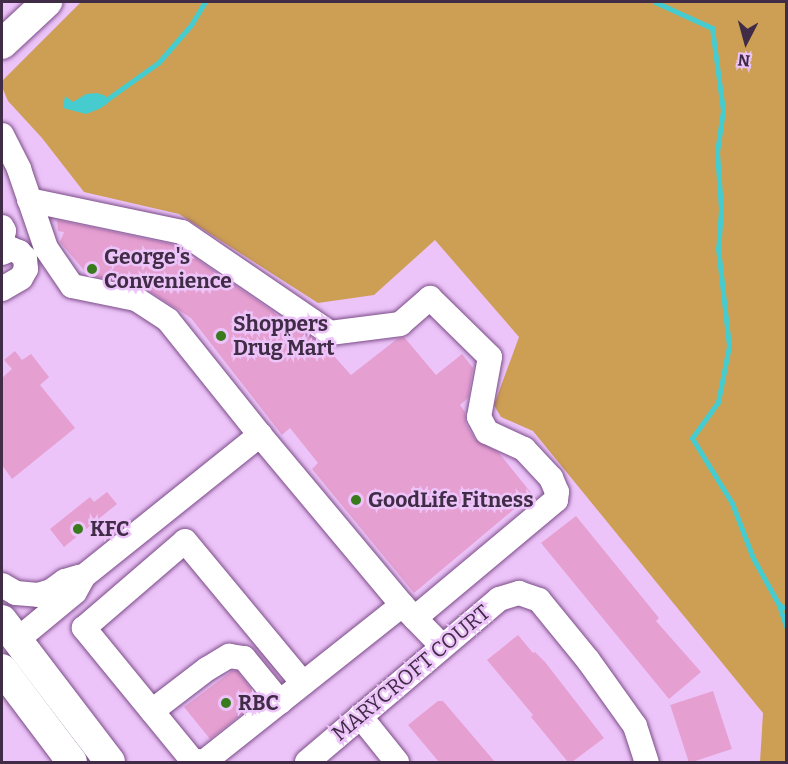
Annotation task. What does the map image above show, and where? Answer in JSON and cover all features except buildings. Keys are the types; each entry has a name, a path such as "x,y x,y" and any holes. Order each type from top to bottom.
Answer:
{"main road":[{"path":"2,44 47,2"},
{"path":"6,631 110,762"},
{"path":"2,669 72,762"}],"street":[{"path":"2,135 19,169 46,248 72,286 136,299 168,320 260,435 408,611 441,645"},
{"path":"29,200 182,232 330,333 400,324 430,298 490,357 479,417 487,432 525,448 551,478 557,492 556,500 408,611 303,683 204,762 192,760 84,628 185,540 303,683"},
{"path":"2,227 4,231 2,239"},
{"path":"2,253 11,249 20,252 26,269 21,278 2,290"},
{"path":"6,631 75,592 84,576 260,435"},
{"path":"2,585 16,593 38,595 51,591 65,581 84,576"},
{"name":"MARYCROFT COURT","path":"307,762 441,645 499,599 519,593 539,600 588,660 635,726 647,762"},
{"path":"156,716 205,683 207,669 229,656 244,658 280,702"},
{"path":"360,716 397,762"}],"shaded area":[{"path":"81,2 786,2 786,762 760,762 763,713 533,431 501,417 494,405 519,337 435,240 374,295 318,303 179,214 84,192 42,138 8,101 2,87 2,81"},
{"path":"97,93 106,96 107,104 99,109 86,114 63,108 65,96 73,102 86,94"}],"waterway":[{"path":"101,100 106,100 159,62 191,25 205,2"},
{"path":"655,2 712,28 723,110 717,152 721,209 718,248 729,346 718,402 692,438 732,503 753,558 779,605 786,608"},
{"path":"779,605 786,626"}],"place":[{"name":"George's Convenience","path":"92,269"},
{"name":"Shoppers Drug Mart","path":"221,336"},
{"name":"GoodLife Fitness","path":"356,500"},
{"name":"KFC","path":"78,529"},
{"name":"RBC","path":"226,703"}]}
